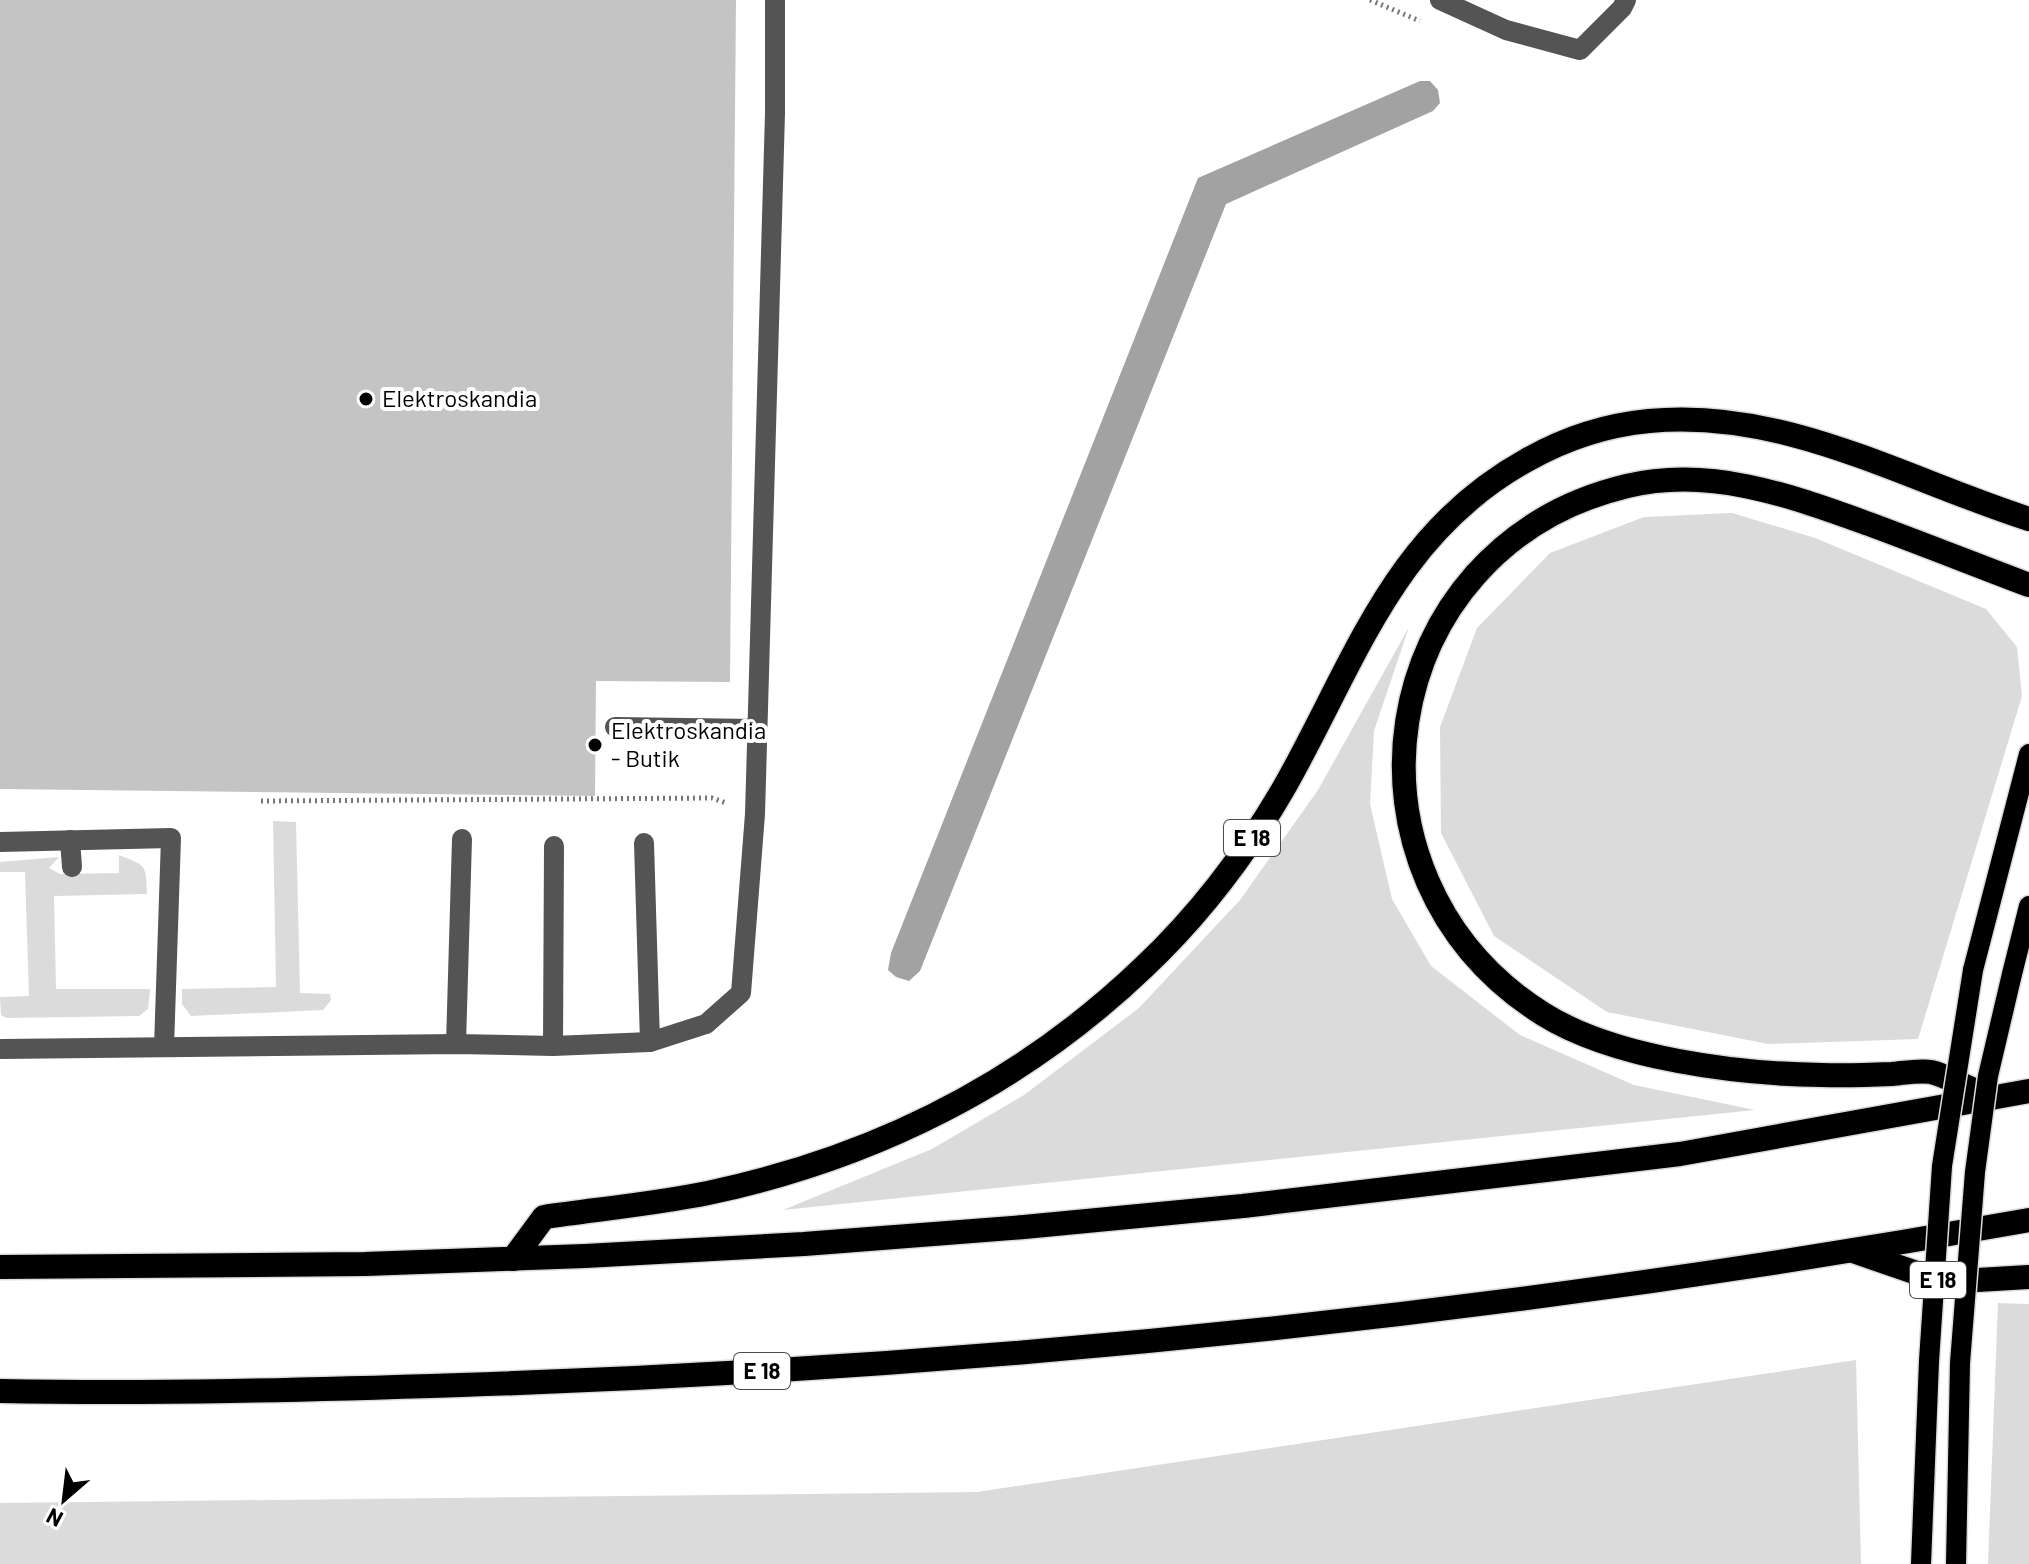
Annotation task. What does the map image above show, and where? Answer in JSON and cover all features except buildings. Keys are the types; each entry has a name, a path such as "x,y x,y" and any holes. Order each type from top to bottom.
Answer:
{"highway":[{"name":"E 18","path":"513,1259 544,1217 706,1193 773,1177 866,1147 968,1099 1061,1038 1147,964 1221,881 1284,788 1388,593 1418,549 1455,510 1497,476 1544,450 1594,431 1647,421 1700,419 1753,424 1806,437 2029,519"},
{"path":"1991,1098 1930,1072 1819,1075 1707,1066 1652,1055 1598,1039 1546,1016 1499,982 1460,940 1430,891 1411,837 1404,794 1406,723 1426,654 1445,615 1480,570 1523,532 1574,504 1628,486 1685,479 1742,484 1797,498 2029,585"},
{"path":"0,1267 365,1264 513,1259 804,1244 1024,1227 1243,1206 1680,1154 2029,1091"},
{"name":"E 18","path":"0,1391 318,1389 590,1381 1035,1351 1489,1303 1851,1250 2029,1220"},
{"name":"E 18","path":"1851,1250 1943,1282 2029,1277"}],"main road":[{"path":"1921,1564 1929,1361 1942,1166 1973,970 2029,754"},
{"path":"1956,1564 1960,1363 1977,1158 1988,1076 2029,906"}],"lane":[{"path":"0,1049 456,1044 553,1046 650,1042 706,1024 741,993 755,814 775,113 775,0"},
{"path":"1440,0 1506,30 1580,50 1622,8 1626,0"},
{"path":"615,727 757,729"},
{"path":"0,842 171,838 164,1047"},
{"path":"456,1044 462,839"},
{"path":"70,840 72,867"},
{"path":"644,843 650,1042"},
{"path":"553,1046 554,846"}],"path":[{"path":"261,801 712,798 755,814"}],"shaded area":[{"path":"1420,81 1430,81 1438,90 1440,103 1433,111 1226,204 920,971 909,981 896,977 888,970 891,953 1198,178"},
{"path":"1732,513 1815,538 1986,609 2017,647 2022,696 1918,1039 1768,1044 1607,1012 1494,936 1441,833 1440,727 1477,628 1550,553 1644,517"},
{"path":"1409,627 1374,731 1370,804 1392,899 1431,966 1520,1035 1634,1085 1755,1110 783,1210 932,1149 1024,1095 1139,1008 1240,900 1318,790"},
{"path":"273,821 296,822 300,993 330,994 331,1000 323,1010 191,1016 182,1004 182,989 276,987"},
{"path":"119,855 143,867 147,894 54,896 56,989 150,989 148,1009 139,1016 6,1018 1,1015 0,997 29,996 25,872 0,872 0,862 59,857 49,868 60,874 119,873"},
{"path":"1998,1303 2029,1304 2029,1564 1988,1564"},
{"path":"1856,1360 1861,1564 0,1564 0,1503 977,1492"}],"place":[{"name":"Elektroskandia","path":"366,399"},
{"name":"Elektroskandia - Butik","path":"595,745"}]}
